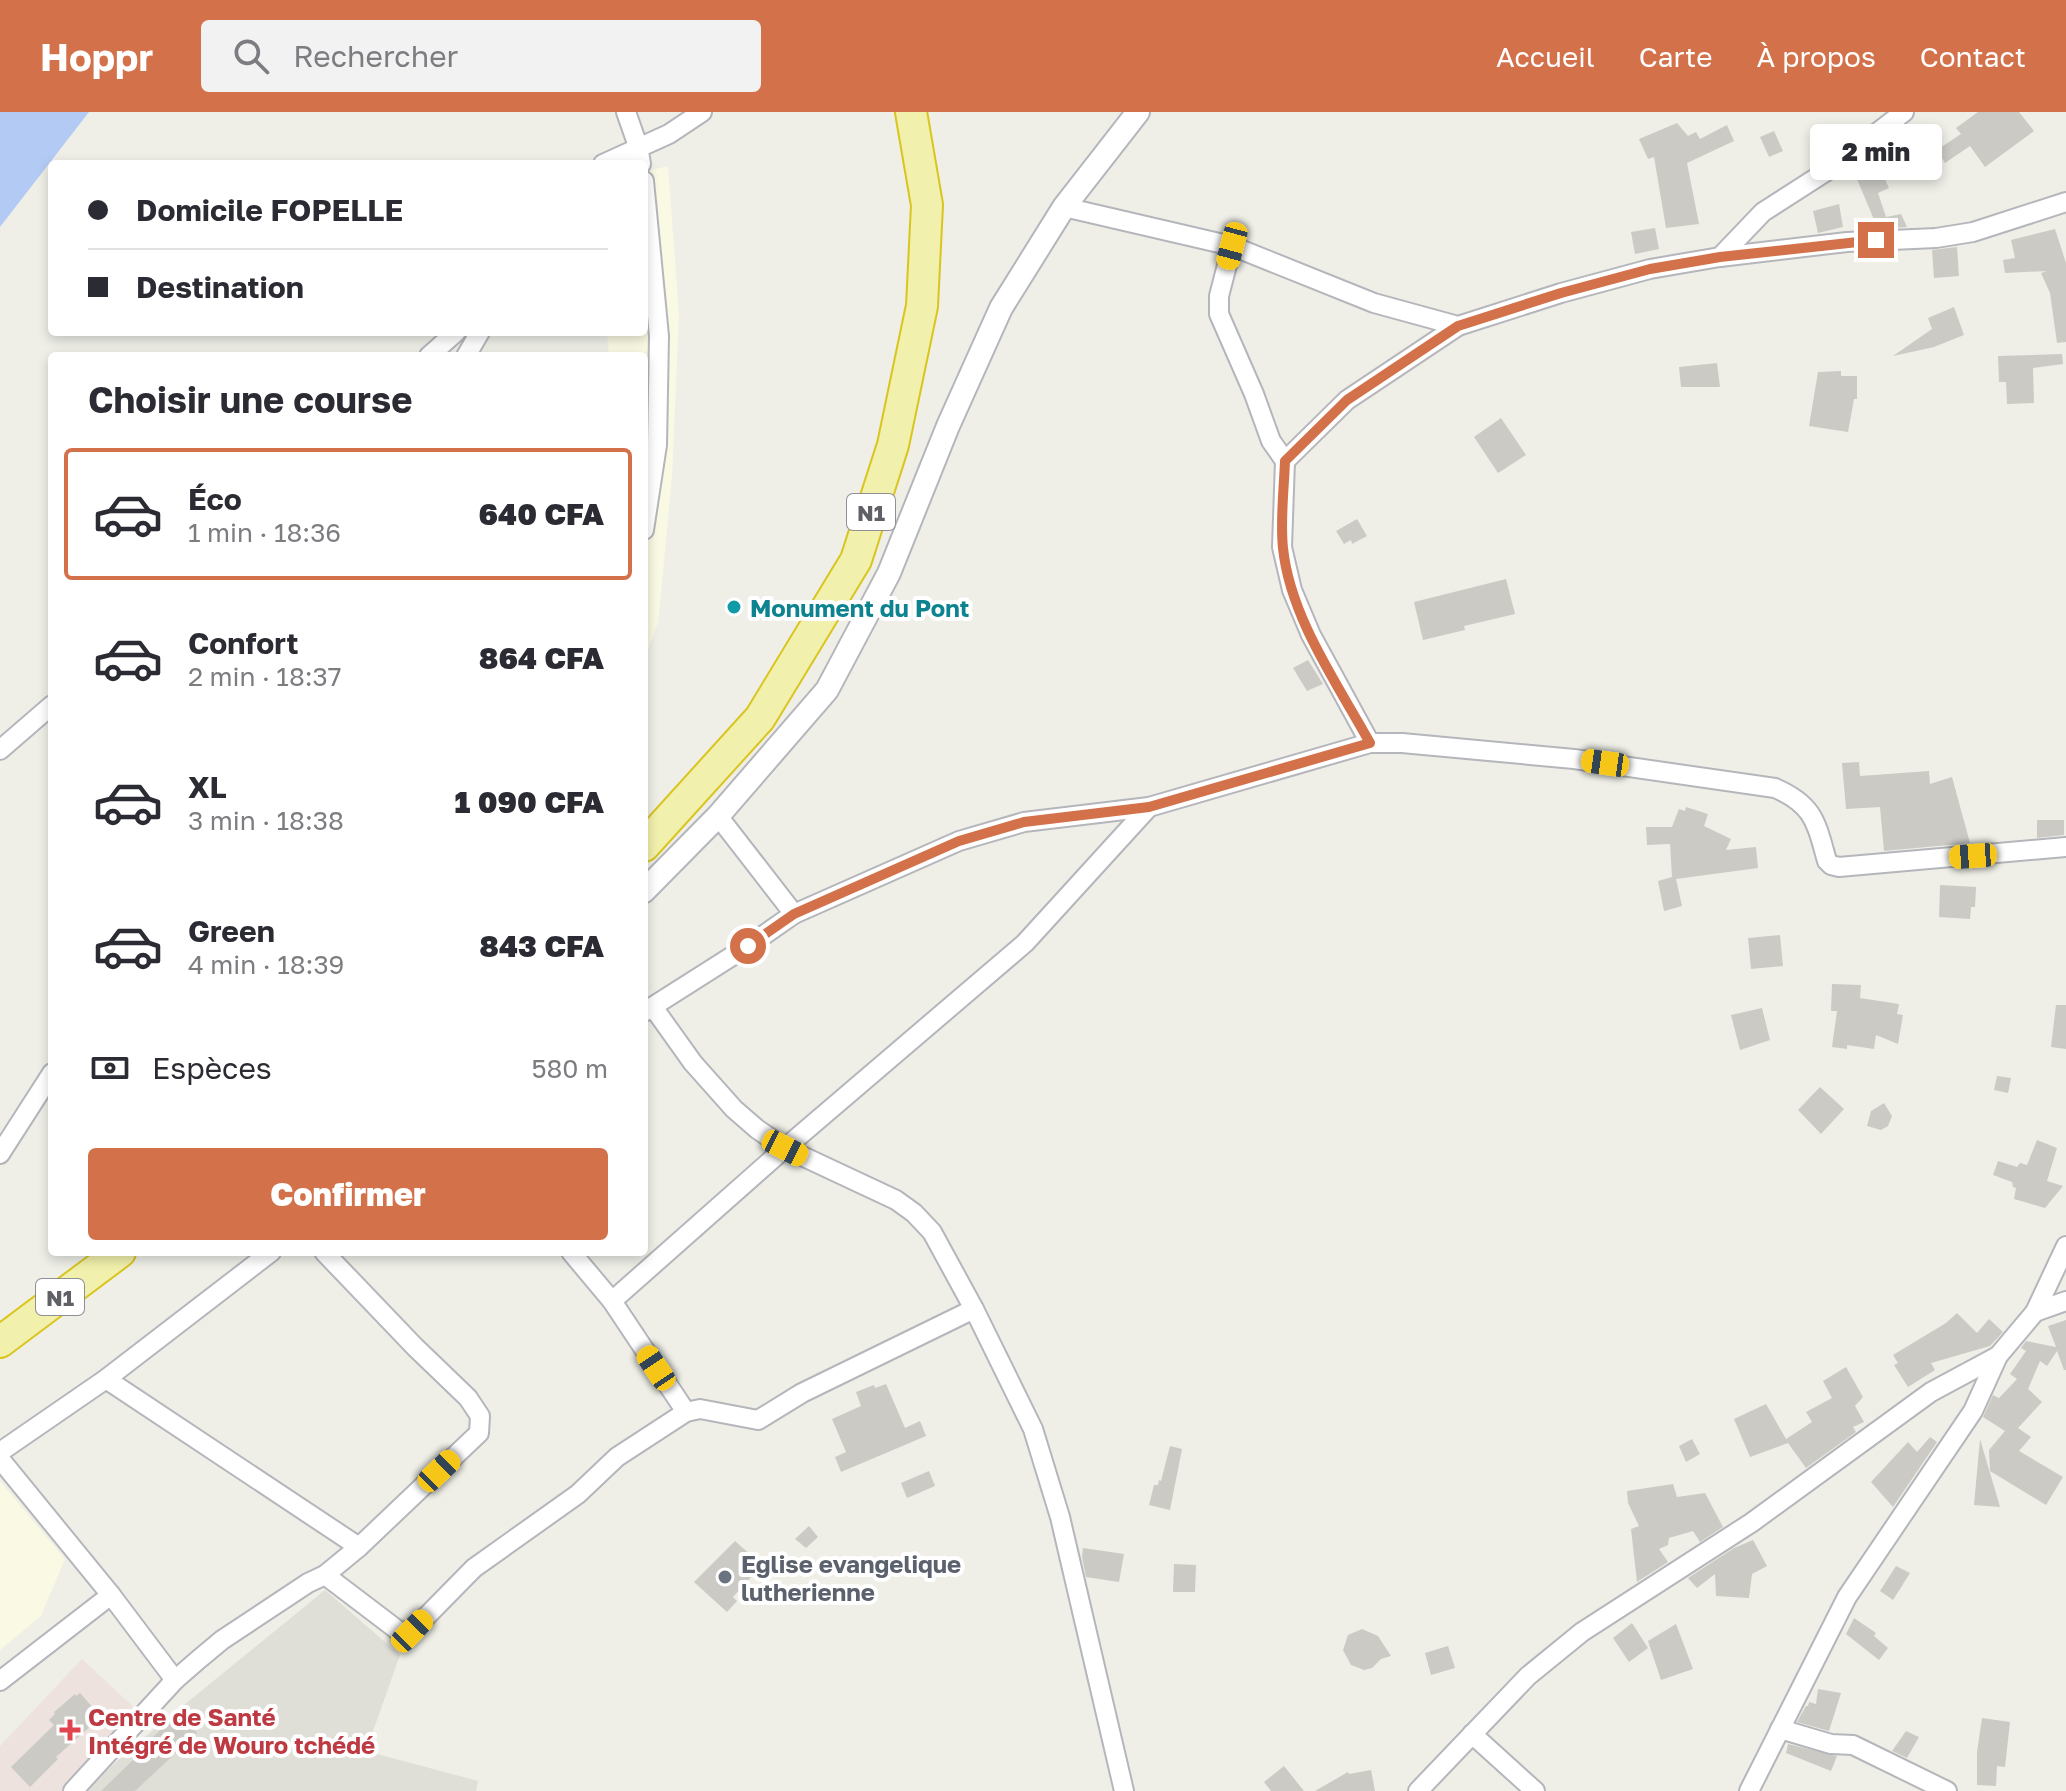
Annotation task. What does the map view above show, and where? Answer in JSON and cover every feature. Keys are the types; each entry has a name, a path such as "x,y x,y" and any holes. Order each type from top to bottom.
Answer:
{"highway":[{"name":"N1","path":"648,842 760,718 856,560 893,445 922,306 927,205 911,112"},
{"name":"N1","path":"0,1342 115,1256"}],"street":[{"path":"626,112 640,155"},
{"path":"619,160 640,155 702,112"},
{"path":"648,887 718,816 827,690 889,573 948,426 1001,308 1064,207 1138,112"},
{"path":"1720,257 1763,212 1820,176 1904,112"},
{"path":"1285,461 1347,400 1458,326 1650,269 1847,242 1936,238 1973,232 2066,202"},
{"path":"1064,207 1232,246 1374,303 1458,326"},
{"path":"648,222 659,336 657,445 648,504"},
{"path":"1232,246 1219,296 1219,314 1271,441 1285,461 1282,547 1292,590 1311,635 1370,743"},
{"path":"434,352 452,336"},
{"path":"0,750 48,708"},
{"path":"1124,1791 1060,1517 1033,1429 932,1232 896,1200 785,1148 757,1129 723,1098 649,1009 794,914 959,841 1024,822 1149,807 1370,743 1402,743 1574,759 1775,788 1809,808 1827,861 1839,867 2066,847"},
{"path":"612,1301 1025,943 1149,807"},
{"path":"718,816 794,914"},
{"path":"0,1154 48,1079"},
{"path":"1749,1791 1847,1597 1973,1411 1998,1356 2035,1312 2066,1246"},
{"path":"0,1452 106,1379 266,1256"},
{"path":"73,1791 175,1680 222,1640 325,1575 359,1547 479,1433 480,1416 468,1398 328,1256"},
{"path":"574,1256 612,1301 686,1412"},
{"path":"2035,1312 2066,1301"},
{"path":"325,1575 400,1632 412,1631 474,1568 578,1494 617,1457 686,1412 700,1409 758,1420 802,1393 974,1309"},
{"path":"1418,1791 1528,1676 1582,1632 1751,1523 1931,1392 1998,1356"},
{"path":"106,1379 359,1547"},
{"path":"0,1459 111,1595 175,1680"},
{"path":"0,1681 111,1595"},
{"path":"1780,1729 1831,1744 1853,1745 1947,1791"},
{"path":"1472,1734 1535,1791"}],"shaded area":[{"path":"668,166 679,314 672,477 658,623 648,649 648,352 609,352 607,336 648,336 648,171"},
{"path":"0,1481 65,1559 41,1616 0,1650"},
{"path":"325,1590 400,1655 366,1751 478,1781 476,1791 85,1791 130,1749"},
{"name":"Centre de Santé Intégré de Wouro tchédé","path":"82,1659 141,1714 68,1791 0,1791 0,1746"}],"water":[{"path":"0,112 89,112 52,160 48,160 48,165 0,227"}],"building":[{"path":"1978,112 2019,112 2034,131 1985,167 1970,146 1945,163 1937,150 1961,134 1956,128"},
{"path":"1677,123 1688,136 1696,132 1700,139 1727,125 1734,141 1687,163 1699,224 1666,228 1654,157 1648,159 1639,139"},
{"path":"1774,131 1783,151 1769,157 1760,137"},
{"path":"1877,162 1889,188 1878,193 1886,217 1901,214 1907,227 1878,229 1854,172"},
{"path":"1839,204 1843,227 1818,233 1813,211"},
{"path":"1655,228 1659,249 1635,254 1631,232"},
{"path":"2055,229 2066,263 2066,342 2057,343 2050,293 2041,273 2047,271 2005,273 2003,260 2015,258 2011,240"},
{"path":"1957,247 1959,276 1934,278 1932,250"},
{"path":"1954,307 1964,335 1934,347 1893,356 1932,329 1928,318"},
{"path":"2062,354 2063,364 2033,368 2034,403 2007,404 2006,382 1999,382 1998,356"},
{"path":"1717,363 1720,387 1681,387 1679,367"},
{"path":"1841,371 1841,376 1857,376 1857,399 1854,399 1848,432 1809,426 1818,372"},
{"path":"1501,418 1526,455 1498,473 1474,437"},
{"path":"1357,519 1367,536 1352,544 1351,540 1344,544 1336,531"},
{"path":"1506,579 1515,614 1423,640 1414,602"},
{"path":"1308,660 1323,684 1307,691 1293,668"},
{"path":"1859,762 1860,776 1929,771 1930,784 1952,777 1970,843 1884,851 1880,807 1846,809 1842,763"},
{"path":"1686,807 1708,814 1704,826 1731,839 1726,850 1756,847 1758,868 1676,879 1682,906 1664,911 1658,881 1672,877 1670,844 1647,845 1646,827 1672,827 1679,809 1685,811"},
{"path":"2037,820 2064,820 2064,835 2037,838"},
{"path":"1940,885 1976,887 1975,907 1971,907 1970,919 1939,917"},
{"path":"1780,935 1783,966 1751,969 1748,938"},
{"path":"1832,984 1861,985 1860,998 1899,1004 1897,1014 1903,1015 1898,1044 1876,1035 1874,1049 1847,1045 1847,1049 1832,1047 1837,1011 1831,1011"},
{"path":"2056,1005 2066,1005 2066,1049 2051,1047"},
{"path":"1762,1008 1770,1040 1740,1050 1731,1015"},
{"path":"1997,1076 2011,1078 2008,1093 1994,1090"},
{"path":"1820,1087 1844,1109 1821,1134 1798,1110"},
{"path":"1884,1103 1892,1116 1888,1126 1881,1130 1867,1126 1871,1111"},
{"path":"2037,1140 2057,1148 2047,1181 2063,1186 2045,1208 2014,1199 2016,1188 2012,1182 1993,1175 1998,1161 2017,1167 2020,1163 2027,1165"},
{"path":"1957,1313 1977,1333 1989,1319 2003,1332 1990,1346 1931,1363 1935,1370 1908,1387 1894,1365 1898,1363 1893,1355"},
{"path":"2066,1320 2066,1370 2057,1351 2047,1366 2040,1361 2028,1389 2042,1402 2018,1428 2031,1437 2019,1451 2063,1477 2046,1505 1990,1471 1989,1450 2005,1431 1983,1417 1993,1395 1999,1398 2017,1379 2010,1374 2026,1351 2021,1348 2026,1341 2056,1347 2048,1326"},
{"path":"1846,1367 1863,1397 1855,1406 1864,1422 1853,1427 1856,1432 1806,1468 1788,1443 1750,1457 1734,1419 1766,1404 1786,1439 1812,1422 1806,1412 1832,1398 1823,1381"},
{"path":"886,1384 905,1428 920,1421 926,1436 841,1472 835,1457 846,1452 832,1419 861,1406 856,1392"},
{"path":"1930,1437 1937,1442 1893,1507 1871,1482 1908,1442 1917,1452"},
{"path":"1692,1439 1700,1454 1686,1462 1679,1446"},
{"path":"1980,1439 2000,1507 1974,1505"},
{"path":"1170,1446 1182,1449 1170,1510 1149,1505 1154,1485 1161,1481"},
{"path":"929,1471 935,1486 907,1498 901,1483"},
{"path":"1673,1484 1677,1497 1705,1493 1723,1527 1700,1542 1693,1531 1669,1538 1668,1545 1659,1549 1668,1562 1637,1582 1631,1529 1639,1526 1628,1503 1627,1491"},
{"path":"809,1526 818,1537 806,1548 795,1539"},
{"path":"1753,1540 1767,1566 1752,1574 1749,1598 1716,1596 1715,1574 1697,1588 1688,1578 1734,1548"},
{"name":"Eglise evangelique lutherienne","path":"735,1541 762,1565 733,1597 737,1601 727,1612 694,1582"},
{"path":"1083,1548 1124,1554 1119,1582 1086,1577"},
{"path":"1174,1564 1196,1565 1195,1592 1173,1592"},
{"path":"1896,1566 1910,1573 1893,1600 1880,1591"},
{"path":"1854,1618 1876,1633 1874,1636 1888,1648 1879,1660 1846,1634"},
{"path":"1632,1623 1648,1648 1629,1662 1613,1638"},
{"path":"1676,1624 1693,1669 1661,1680 1648,1641"},
{"path":"1362,1629 1378,1636 1391,1656 1364,1670 1351,1665 1343,1650 1348,1635"},
{"path":"1448,1646 1455,1668 1431,1675 1425,1653"},
{"path":"1818,1689 1841,1693 1829,1731 1797,1722 1809,1702 1816,1704"},
{"path":"80,1693 101,1717 56,1757 58,1759 30,1787 11,1767 54,1725 49,1720 54,1712"},
{"path":"179,1713 197,1733 135,1791 101,1791 133,1760 131,1757"},
{"path":"1982,1718 2010,1722 2005,1767 1997,1766 1996,1786 1977,1785 1977,1752"},
{"path":"1906,1731 1919,1737 1907,1758 1892,1751"},
{"path":"1788,1744 1837,1756 1831,1771 1786,1753"},
{"path":"1284,1766 1304,1791 1271,1791 1264,1782"},
{"path":"1371,1770 1375,1791 1315,1791 1348,1772"}],"place":[{"name":"Monument du Pont","path":"734,607"},
{"name":"Eglise evangelique lutherienne","path":"725,1577"},
{"name":"Centre de Santé Intégré de Wouro tchédé","path":"70,1730"}],"route":[{"path":"748,946 794,914 959,841 1024,822 1149,807 1370,743 1311,635 1292,590 1282,547 1285,461 1347,400 1458,326 1650,269 1720,257 1876,240"}]}
